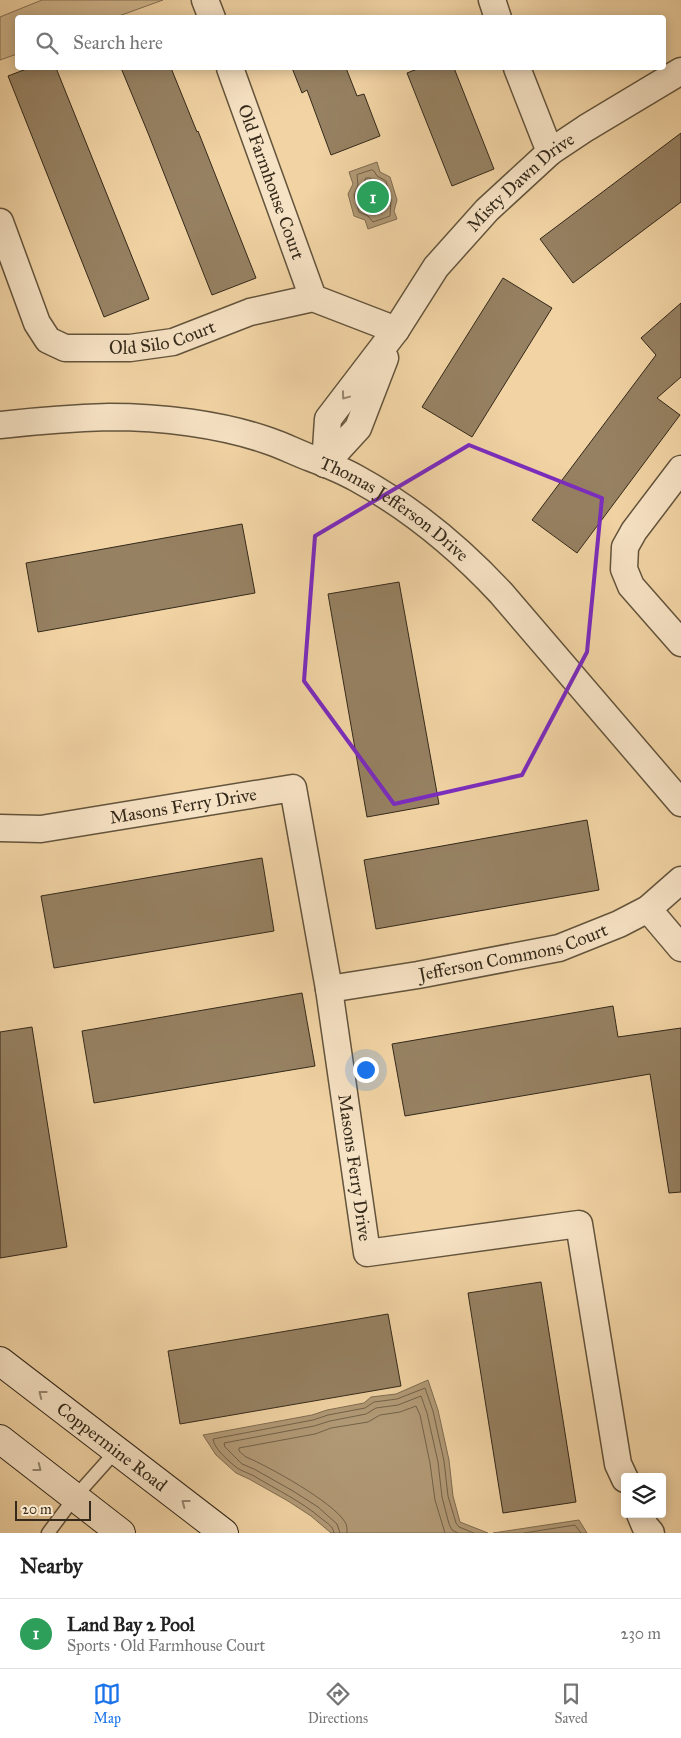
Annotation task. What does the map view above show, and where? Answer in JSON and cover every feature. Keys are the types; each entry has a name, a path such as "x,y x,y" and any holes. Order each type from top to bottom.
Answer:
{"street":[{"path":"205,0 211,15"},
{"path":"492,0 497,15"},
{"name":"Old Farmhouse Court","path":"231,70 313,298"},
{"path":"519,70 550,152"},
{"name":"Misty Dawn Drive","path":"325,464 328,419 396,330 436,266 487,210 550,152 681,71"},
{"name":"Old Silo Court","path":"0,222 37,323 48,340 64,348 130,348 173,342 250,312 313,298"},
{"path":"313,298 396,330"},
{"name":"Thomas Jefferson Drive","path":"0,425 45,420 110,417 175,421 238,432 268,441 356,477 408,511 451,544 479,569 681,803"},
{"path":"681,469 634,531 625,548 624,569 632,586 681,643"},
{"name":"Masons Ferry Drive","path":"0,828 41,829 293,788 328,989 368,1253 578,1224 618,1464 622,1473"},
{"name":"Jefferson Commons Court","path":"328,989 418,976 559,948 619,924 648,908 681,880"},
{"path":"648,908 681,948"},
{"name":"Coppermine Road","path":"0,1361 224,1533"},
{"path":"0,1439 121,1533"},
{"path":"642,1518 651,1533"}],"lane":[{"path":"48,1533 75,1497 116,1451"}],"highlighted area":[{"path":"469,445 602,498 587,652 522,775 394,804 304,681 315,536"}],"shaded area":[{"path":"42,0 163,0 122,15 15,15 15,55 0,60 0,17"}],"water":[{"path":"377,162 380,172 390,177 397,200 394,211 397,219 368,229 365,220 354,216 348,194 353,184 349,172"},
{"path":"428,1380 438,1410 449,1460 453,1496 460,1522 488,1533 331,1533 311,1516 288,1501 236,1473 216,1455 203,1435 312,1415 364,1403 371,1397 396,1394"},
{"path":"579,1520 587,1533 493,1533"}],"building":[{"path":"24,70 57,70 149,299 104,317 8,76"},
{"path":"122,70 172,70 256,278 212,295"},
{"path":"293,70 347,70 357,96 364,94 380,136 331,155 307,90 302,93"},
{"path":"415,70 455,70 494,169 452,186 407,73"},
{"path":"681,133 681,202 573,283 540,239"},
{"path":"503,278 552,308 472,437 422,407"},
{"path":"681,303 681,377 657,398 680,415 577,553 532,520 656,355 641,338"},
{"path":"242,524 255,593 38,632 26,563"},
{"path":"399,582 439,804 367,817 328,594"},
{"path":"587,820 599,890 376,929 364,860"},
{"path":"262,858 274,931 54,968 41,896"},
{"path":"302,993 315,1066 94,1103 82,1031"},
{"path":"613,1006 618,1037 681,1028 681,1192 669,1193 650,1074 405,1116 392,1044"},
{"path":"32,1027 67,1247 0,1258 0,1032"},
{"path":"541,1282 576,1502 503,1513 468,1293"},
{"path":"388,1314 401,1386 180,1424 168,1351"}],"place":[{"name":"Land Bay 2 Pool","path":"373,197"}]}
